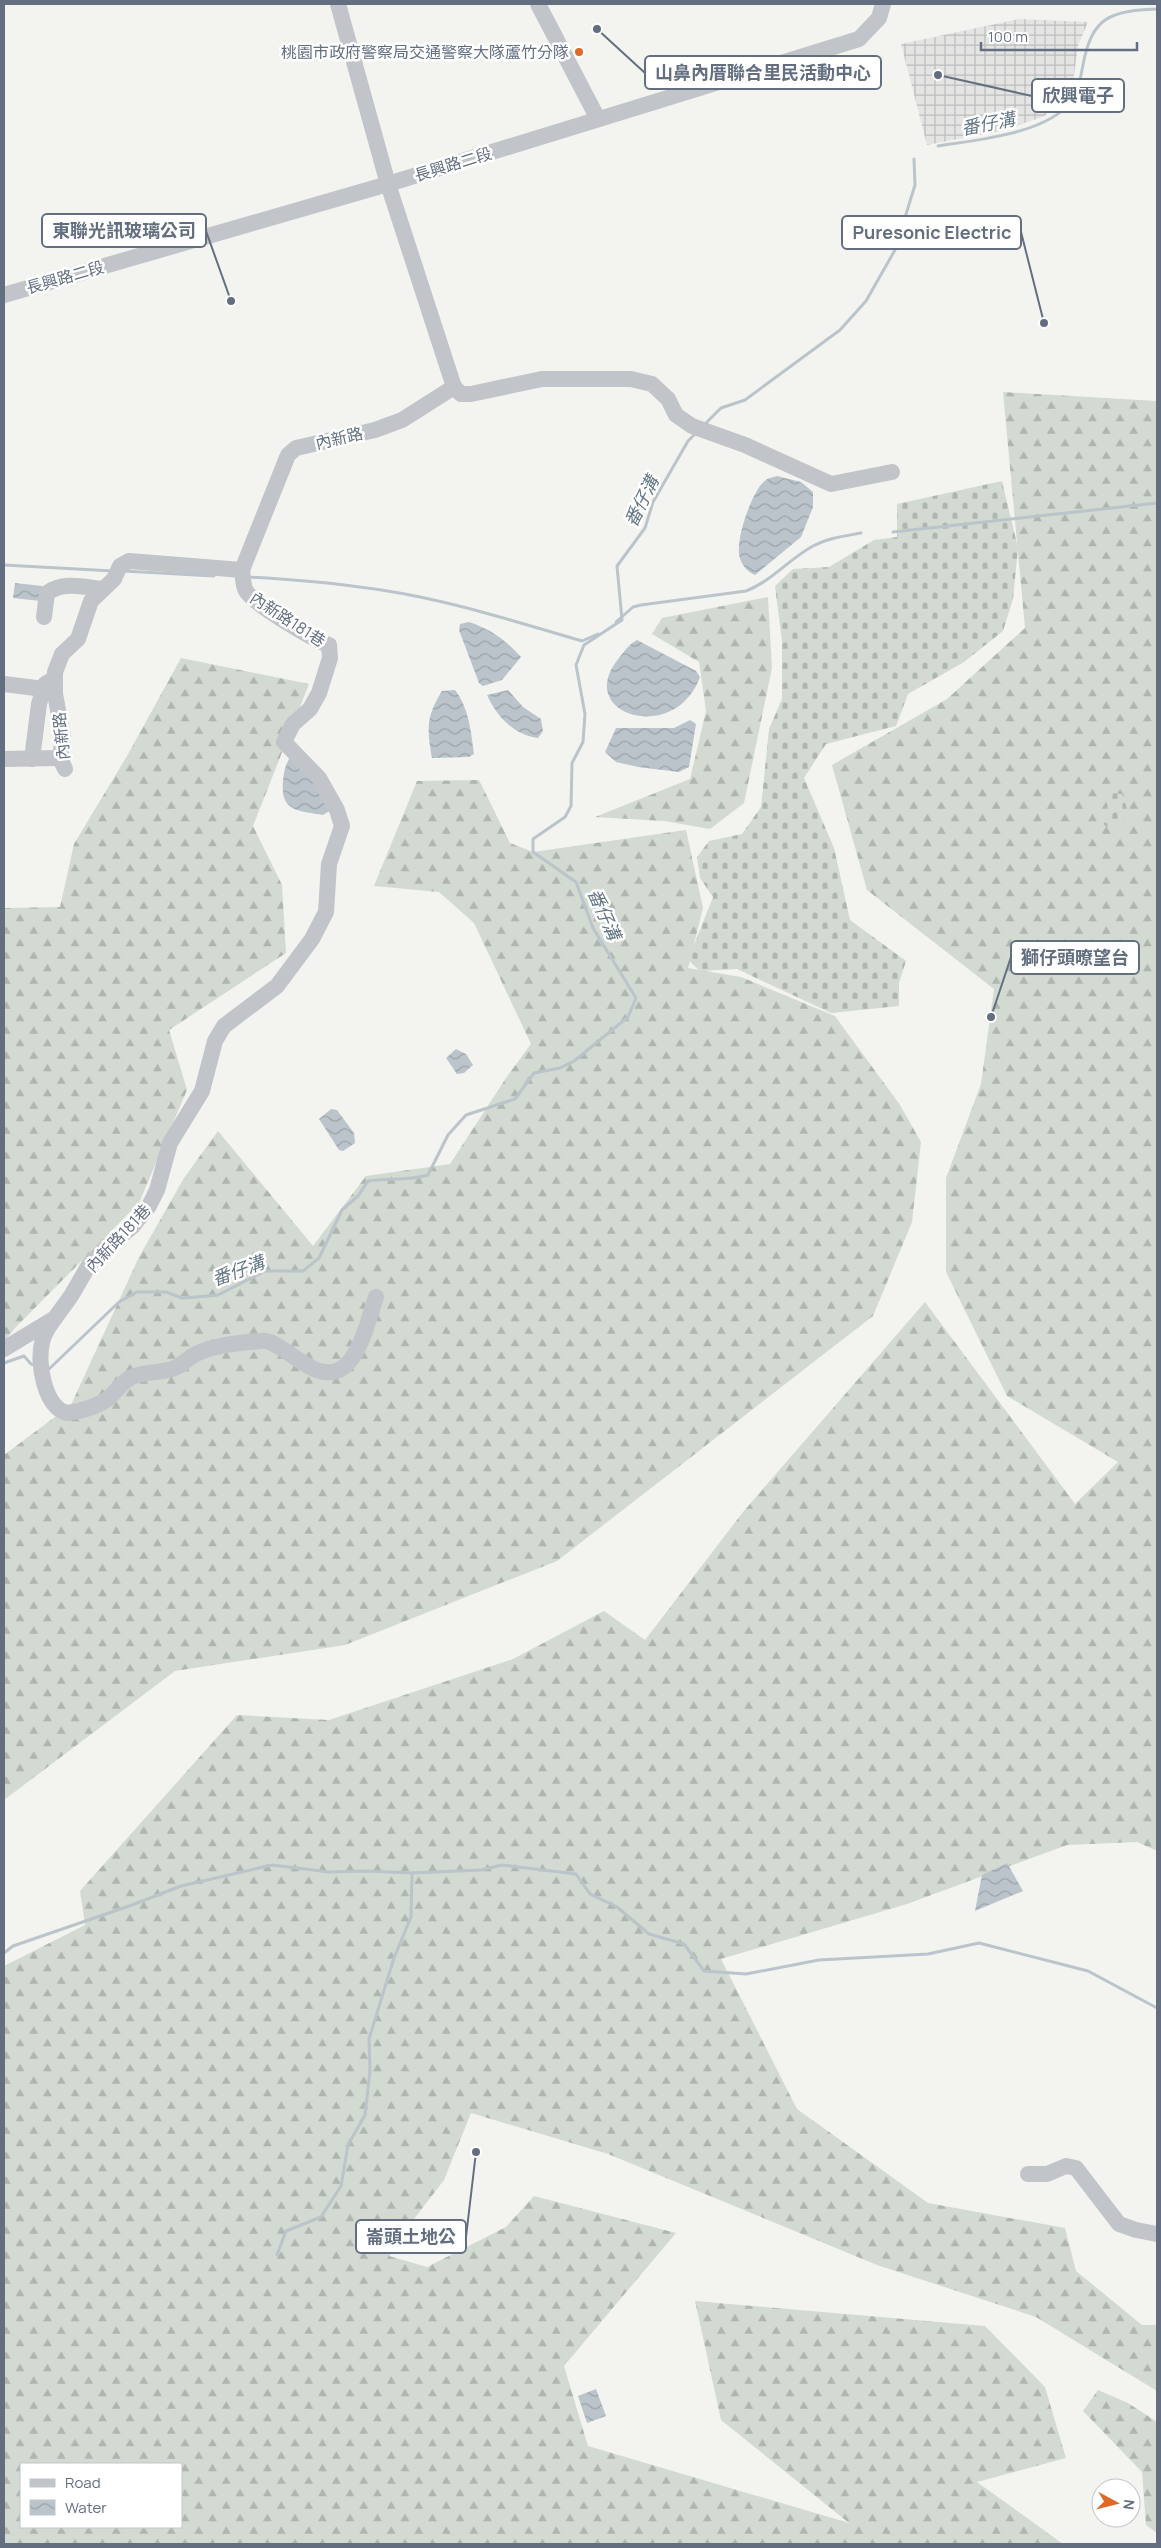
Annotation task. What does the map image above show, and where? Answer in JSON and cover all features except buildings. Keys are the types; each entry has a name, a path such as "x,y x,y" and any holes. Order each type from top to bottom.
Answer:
{"street":[{"path":"338,4 388,184 454,387 461,394 471,394 542,379 631,379 652,384 668,399 676,415 692,426 746,445 831,484 892,472"},
{"path":"538,4 598,119"},
{"name":"長興路二段","path":"4,295 388,184 860,39 879,18 883,4"},
{"name":"內新路","path":"32,759 62,763 63,737 55,694 50,683 62,654 78,639 91,601 114,579 120,566 129,561 242,570 288,455 296,448 375,430 402,420 454,387"},
{"name":"內新路181巷","path":"4,1350 55,1318 90,1264 105,1248 132,1227 149,1206 157,1190 170,1144 202,1091 215,1041 224,1026 277,986 312,939 326,912 329,864 342,826 337,810 319,778 284,742 293,724 310,709 319,693 330,658 330,645 315,640 259,603 245,591 242,570"},
{"path":"44,617 47,593 57,586 74,585 102,589"},
{"path":"4,684 50,683 32,741 32,759 4,759"},
{"path":"55,1318 42,1341 42,1377 54,1405 67,1413 85,1410 107,1399 129,1378 174,1368 186,1363 196,1353 226,1345 267,1340 311,1368 326,1372 338,1370 347,1364 360,1344 376,1297"},
{"path":"1028,2174 1047,2174 1066,2166 1076,2168 1119,2224 1157,2234"}],"shaded area":[{"path":"1019,19 1088,22 1078,46 1072,89 1063,101 1043,117 1000,131 927,145 901,44"}],"green space":[{"path":"1003,392 1157,401 1157,1851 1137,1842 1067,1845 907,1904 721,1959 797,2109 928,2203 1065,2228 1076,2271 1142,2325 1157,2325 1157,2391 1036,2317 877,2265 608,2154 471,2113 444,2180 401,2236 389,2256 427,2267 506,2227 534,2196 676,2233 564,2366 588,2446 849,2523 721,2420 695,2301 985,2326 1045,2387 1066,2458 977,2482 1063,2544 4,2544 4,1966 85,1925 80,1891 237,1715 329,1720 513,1659 604,1611 645,1640 743,1512 925,1302 1075,1504 1118,1462 1007,1396 946,1272 946,1178 981,1084 994,989 867,890 832,765 947,699 1025,628"},
{"path":"1002,481 1018,548 1013,599 1003,631 964,662 908,694 896,726 826,744 804,778 834,848 850,920 906,961 899,983 899,1006 831,1013 737,969 700,971 688,960 713,897 700,878 697,857 709,841 742,834 761,807 769,729 782,699 782,641 775,586 793,569 829,567 874,540 897,537 897,504"},
{"path":"768,597 772,668 744,803 710,829 664,821 595,817 690,779 706,711 699,662 652,634 662,618"},
{"path":"181,658 309,684 253,826 282,885 286,953 169,1030 187,1090 139,1203 14,1329 4,1342 4,908 60,907 74,844 127,756"},
{"path":"479,780 510,843 533,852 686,830 703,908 688,968 741,977 835,1016 900,1105 921,1142 912,1222 873,1316 557,1561 345,1645 175,1671 4,1800 4,1455 71,1405 139,1257 184,1178 218,1131 313,1246 366,1176 450,1164 506,1078 531,1044 474,923 439,892 374,886 417,781"},
{"path":"1109,793 1122,794 1127,809 1123,823 1113,829 1105,826 1101,817"},
{"path":"1098,2390 1128,2403 1157,2422 1157,2533 1146,2525 1142,2472 1083,2411"}],"water":[{"path":"777,476 801,482 813,492 813,507 801,537 755,575 742,564 740,558 742,529 755,494 767,479"},
{"path":"15,583 42,586 41,601 13,598"},
{"path":"469,622 497,636 510,645 521,657 502,680 483,686 479,683 459,630 460,624"},
{"path":"637,640 696,671 700,677 688,698 671,711 652,716 634,715 619,708 609,696 607,681 616,662 628,647"},
{"path":"455,690 466,712 474,754 469,757 432,758 429,739 430,716 442,691"},
{"path":"508,690 523,707 541,719 543,731 538,738 521,733 507,724 496,711 487,695"},
{"path":"690,720 696,724 689,767 679,772 616,762 605,752 616,728 674,728"},
{"path":"291,756 312,780 331,810 323,815 299,811 288,805 283,792 283,782 285,768"},
{"path":"456,1049 466,1054 473,1065 464,1073 457,1074 446,1058"},
{"path":"331,1109 337,1110 354,1133 355,1143 343,1151 339,1150 319,1119"},
{"path":"1007,1863 1023,1891 975,1911 982,1875"},
{"path":"596,2389 606,2416 587,2423 578,2396"}],"waterway":[{"name":"番仔溝","path":"938,146 1010,134 1046,121 1060,112 1076,93 1087,49 1098,26 1106,19 1116,15 1157,9"},
{"name":"番仔溝","path":"705,424 721,408 745,400 840,330 866,301 895,250 915,185 914,159"},
{"name":"番仔溝","path":"46,1368 49,1369 119,1302 137,1292 166,1292 182,1298 218,1295 265,1271 303,1271 319,1258 342,1210 358,1196 368,1181 428,1175 448,1135 466,1115 515,1099 534,1073 560,1068 574,1061 628,1017 636,998 593,928 576,882 533,852 533,839 565,817 571,806 572,763 583,742 585,714 576,665 584,645 622,620 617,566 645,528 653,502 688,441 695,434"},
{"path":"893,532 1157,503"},
{"path":"616,622 633,607 641,605 746,591 764,582 813,546 831,539 861,533"},
{"path":"4,565 113,571"},
{"path":"123,571 214,576"},
{"path":"248,577 348,586 423,597 582,641 598,634"},
{"name":"番仔溝","path":"4,1363 24,1356 31,1364 35,1365"},
{"path":"4,1953 13,1946 181,1886 272,1865 329,1872 412,1873 481,1870 502,1865 576,1874 590,1894 617,1907 649,1934 684,1944 704,1971 746,1974 819,1960 928,1954 979,1943 1088,1971 1157,2008"},
{"path":"277,2255 286,2231 321,2217 341,2186 348,2145 365,2115 370,2071 369,2039 394,1958 411,1917 412,1873"}],"place":[{"name":"山鼻內厝聯合里民活動中心","path":"597,29"},
{"name":"桃園市政府警察局交通警察大隊蘆竹分隊","path":"579,52"},
{"name":"欣興電子","path":"938,75"},
{"name":"東聯光訊玻璃公司","path":"231,301"},
{"name":"Puresonic Electric","path":"1044,323"},
{"name":"獅仔頭暸望台","path":"991,1017"},
{"name":"崙頭土地公","path":"476,2152"}]}
